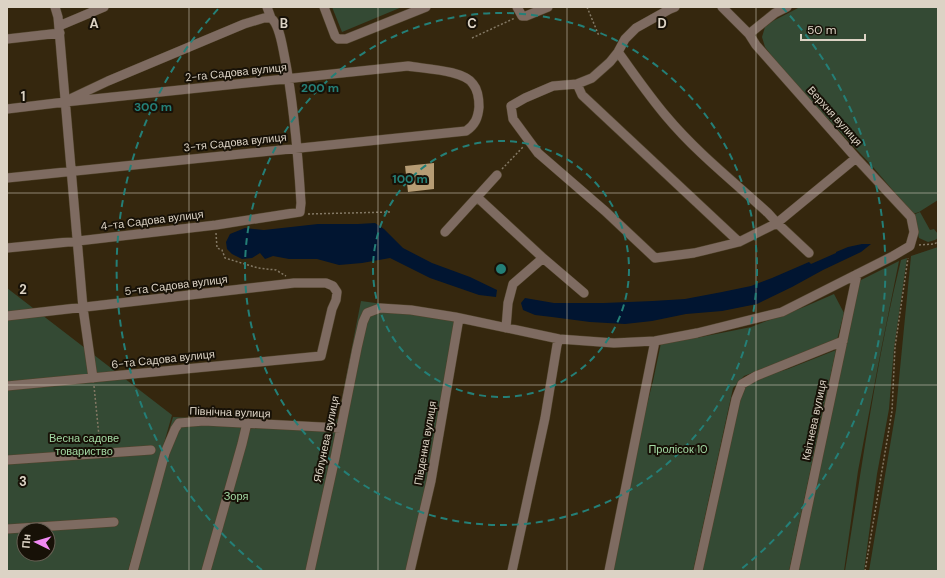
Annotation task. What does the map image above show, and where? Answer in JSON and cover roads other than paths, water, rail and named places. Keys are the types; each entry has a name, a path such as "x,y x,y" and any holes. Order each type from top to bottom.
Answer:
{"street":[{"path":"55,7 60,30 83,308 93,378"},
{"path":"7,39 60,30 104,7"},
{"path":"267,7 271,18 274,20 281,40 289,78 297,148"},
{"path":"324,7 335,36 338,39 346,39 426,7"},
{"path":"517,7 522,16 526,16 548,7"},
{"path":"675,7 636,28 625,39 618,52 610,62 592,78 577,84 553,86 525,98 511,106 513,120 538,153 655,258 694,253 739,242 777,223 856,158"},
{"name":"Верхня вулиця","path":"722,7 749,34 762,51 856,158 911,218 914,232 910,246 857,274"},
{"path":"749,34 775,13 787,7"},
{"path":"65,102 108,81 244,24 264,18 271,18"},
{"path":"618,52 666,116 696,148 768,213 809,253"},
{"name":"2-га Садова вулиця","path":"7,109 408,66 440,70 466,78 473,82 477,91 479,106 477,119 472,127 466,130"},
{"path":"577,84 582,95 739,242"},
{"name":"3-тя Садова вулиця","path":"7,178 466,130"},
{"name":"4-та Садова вулиця","path":"7,248 216,225 300,212 301,203 297,148"},
{"path":"445,232 497,175"},
{"path":"477,198 584,293"},
{"path":"506,328 508,303 513,284 543,258"},
{"path":"458,318 559,339 614,343 655,341 782,312 857,274"},
{"name":"Квітнева вулиця","path":"794,571 857,274"},
{"name":"5-та Садова вулиця","path":"7,316 294,283 326,283 333,286 337,292 321,356"},
{"name":"Яблунева вулиця","path":"310,571 357,348 363,322 367,313 380,308 388,308 411,310 458,318"},
{"name":"Південна вулиця","path":"410,571 431,481 458,318"},
{"path":"512,571 545,418 559,339"},
{"path":"609,571 655,341"},
{"path":"698,571 736,399 742,384 756,376 843,341"},
{"name":"6-та Садова вулиця","path":"7,386 321,356"},
{"name":"Північна вулиця","path":"133,571 165,452 179,423 204,421 341,428"},
{"path":"206,571 247,423"},
{"path":"7,460 151,450"},
{"path":"7,529 114,522"}],"water":[{"path":"375,223 384,229 403,248 432,263 470,277 497,290 496,297 479,295 430,278 390,258 339,265 317,259 289,259 273,256 265,259 260,253 252,258 242,259 232,254 227,249 226,242 230,234 245,228 264,230 318,224"},
{"path":"871,244 861,252 757,304 722,311 686,314 652,321 625,324 590,322 535,315 523,310 521,303 525,298 554,303 604,303 685,299 751,286 809,262 811,264 848,247"}],"park label":[{"name":"Весна садове товариство","path":"84,444"},
{"name":"Пролісок 10","path":"678,449"},
{"name":"Зоря","path":"236,496"}]}
